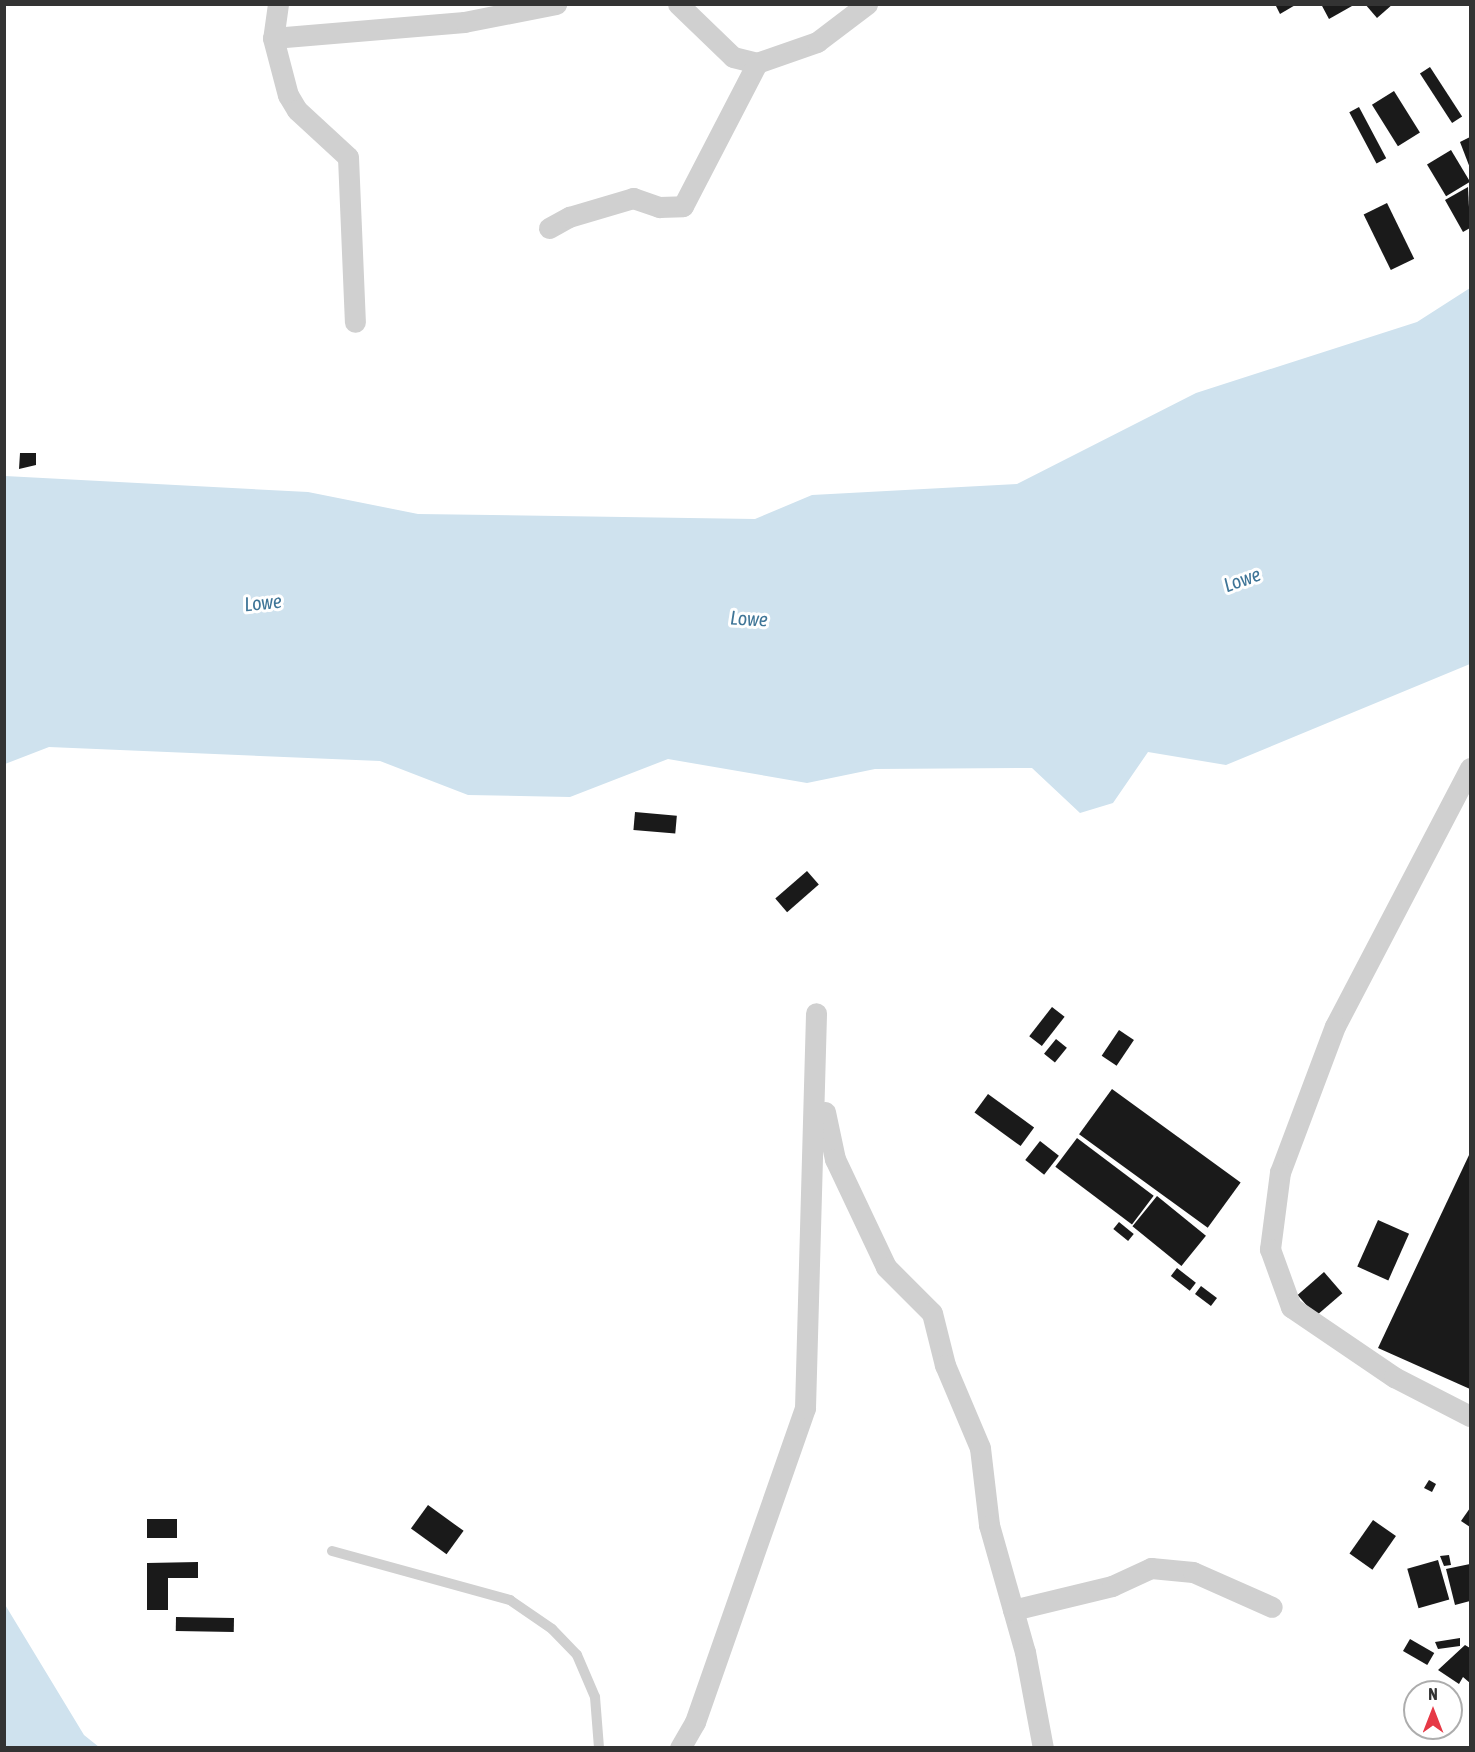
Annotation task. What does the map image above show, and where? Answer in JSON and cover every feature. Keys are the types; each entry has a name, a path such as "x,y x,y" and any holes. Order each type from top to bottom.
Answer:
{"street":[{"path":"278,4 273,38 279,69 297,110 343,147 348,157 355,322"},
{"path":"273,38 464,22 556,4"},
{"path":"678,4 733,57 757,63 817,42 867,4"},
{"path":"549,228 569,217 633,198 659,207 683,206 757,63"},
{"path":"1470,768 1335,1026 1280,1172 1270,1249 1291,1307 1394,1377 1470,1416"},
{"path":"680,1748 695,1722 805,1408 818,1082 816,1013"},
{"path":"818,1082 834,1159 885,1267 932,1313 945,1365 980,1448 989,1525 1013,1610 1043,1748"},
{"path":"1013,1610 1113,1586 1151,1568 1193,1572 1272,1607"}],"lane":[{"path":"332,1551 510,1600 552,1629 577,1655 595,1697 599,1748"}],"water":[{"name":"Lowe","path":"1470,288 1470,664 1226,765 1148,752 1113,803 1080,813 1032,768 875,769 807,783 668,759 570,797 468,795 380,761 49,747 5,764 5,476 308,492 418,514 755,519 812,495 1017,484 1196,393 1417,322"},
{"path":"4,1603 84,1735 99,1747 5,1747"}],"building":[{"path":"1275,4 1297,4 1280,14"},
{"path":"1321,4 1351,4 1352,6 1329,19"},
{"path":"1365,4 1393,4 1377,18"},
{"path":"1430,67 1462,116 1452,123 1420,74"},
{"path":"1394,91 1420,133 1398,146 1372,105"},
{"path":"1359,107 1386,158 1377,163 1349,112"},
{"path":"1470,137 1470,168 1460,142"},
{"path":"1451,150 1470,182 1446,196 1427,164"},
{"path":"1468,187 1470,228 1463,232 1445,200"},
{"path":"1387,203 1414,259 1391,270 1364,214"},
{"path":"20,453 36,453 36,465 19,469"},
{"path":"635,812 677,816 675,834 633,830"},
{"path":"807,871 819,885 787,912 775,899"},
{"path":"1052,1007 1065,1017 1042,1046 1029,1036"},
{"path":"1119,1030 1134,1040 1117,1066 1102,1056"},
{"path":"1056,1039 1067,1048 1055,1063 1044,1054"},
{"path":"1112,1089 1241,1182 1208,1228 1079,1134"},
{"path":"988,1094 1034,1128 1021,1146 974,1113"},
{"path":"1077,1138 1154,1196 1132,1225 1055,1167"},
{"path":"1040,1141 1059,1156 1044,1175 1025,1160"},
{"path":"1470,1153 1470,1389 1378,1348"},
{"path":"1157,1196 1206,1236 1181,1266 1132,1226"},
{"path":"1378,1220 1409,1234 1388,1280 1357,1267"},
{"path":"1119,1222 1134,1234 1128,1241 1113,1229"},
{"path":"1177,1268 1196,1283 1190,1291 1171,1276"},
{"path":"1324,1272 1342,1293 1316,1316 1298,1295"},
{"path":"1201,1286 1217,1298 1211,1306 1195,1294"},
{"path":"1429,1480 1436,1484 1432,1492 1424,1488"},
{"path":"428,1505 464,1531 447,1554 411,1528"},
{"path":"1470,1508 1470,1527 1461,1521"},
{"path":"147,1519 177,1519 177,1538 147,1538"},
{"path":"1373,1520 1396,1536 1372,1570 1349,1554"},
{"path":"1449,1555 1451,1565 1444,1566 1440,1556"},
{"path":"1438,1560 1449,1599 1419,1608 1407,1569"},
{"path":"198,1562 198,1578 168,1578 168,1610 147,1610 147,1563"},
{"path":"1470,1564 1470,1601 1455,1605 1446,1569"},
{"path":"176,1617 234,1618 234,1632 176,1631"},
{"path":"1460,1638 1460,1646 1438,1649 1435,1642"},
{"path":"1410,1639 1434,1653 1427,1665 1403,1651"},
{"path":"1465,1645 1470,1648 1470,1683 1463,1677 1461,1680 1453,1680 1438,1670"}]}
